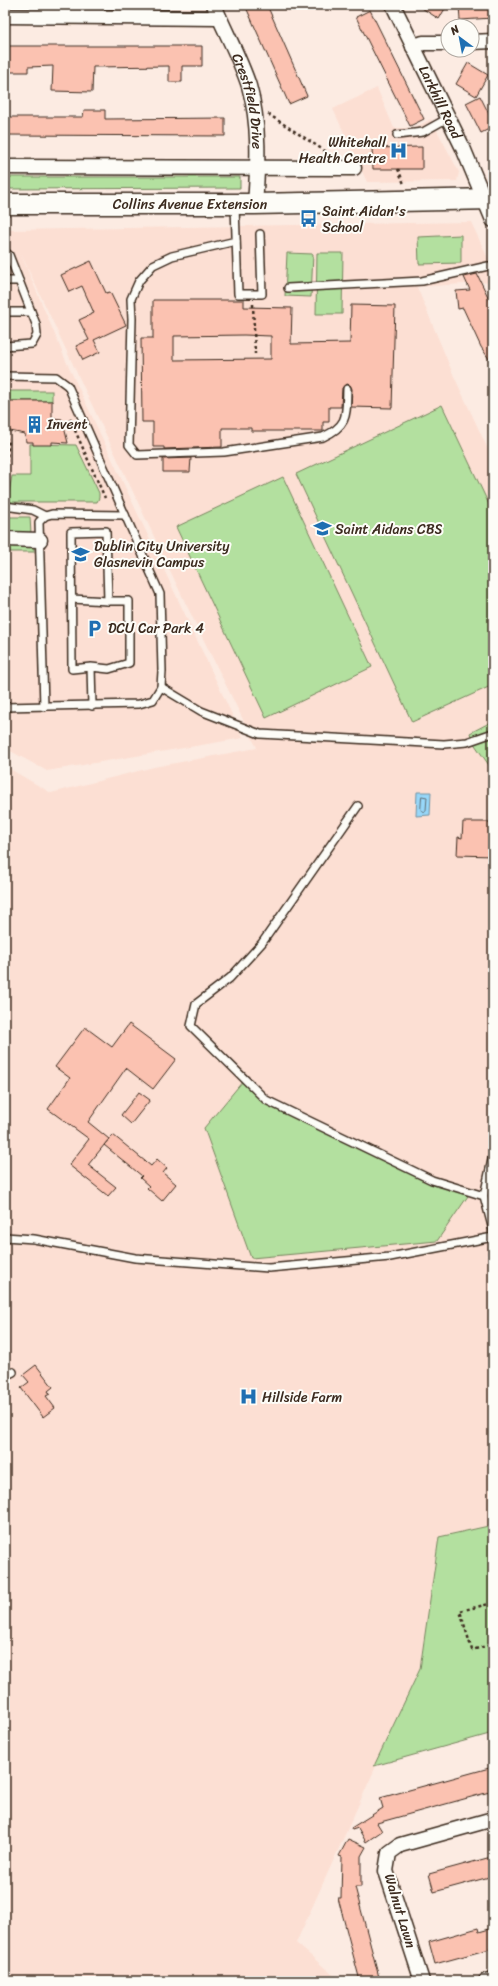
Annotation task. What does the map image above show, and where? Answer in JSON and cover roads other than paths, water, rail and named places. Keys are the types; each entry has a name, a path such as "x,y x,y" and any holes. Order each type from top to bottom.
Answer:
{"main road":[{"name":"Collins Avenue Extension","path":"5,204 255,204 489,200"}],"street":[{"name":"Larkhill Road","path":"393,5 489,200 493,220"},
{"path":"5,16 216,11"},
{"name":"Crestfield Drive","path":"216,11 248,85 255,109 258,167 255,204"},
{"path":"480,42 493,41"},
{"path":"413,46 423,43 440,43"},
{"path":"5,167 354,168"},
{"path":"5,539 40,540"},
{"name":"Walnut Lawn","path":"422,1981 386,1871 389,1853 400,1845 493,1819"},
{"path":"486,1981 493,1979"}],"lane":[{"path":"396,135 423,132 448,118"},
{"path":"235,204 238,294 262,294 260,234"},
{"path":"236,241 172,256 153,265 139,281 131,299 132,319 129,445 137,455 224,452 323,437 337,431 346,417 347,388"},
{"path":"5,252 9,255 31,312 37,335 32,344 5,346"},
{"path":"288,288 422,281 493,266"},
{"path":"5,281 19,281"},
{"path":"5,312 31,312"},
{"path":"5,376 56,377 68,386 160,594 162,671 161,687 153,700 139,704 5,707"},
{"path":"5,506 33,510 45,516"},
{"path":"44,707 39,522 45,516 52,514 125,515"},
{"path":"72,599 108,601 129,601 129,663 109,669 91,667 72,670 71,532 106,531 108,601"},
{"path":"91,667 92,706"},
{"path":"161,687 201,711 260,734 444,744 467,742 493,733"},
{"path":"358,806 262,943 230,978 196,1004 191,1026 266,1100 432,1180 484,1196"},
{"path":"493,1155 484,1196 493,1230"},
{"path":"5,1237 34,1239 134,1258 269,1268 390,1257 493,1237"},
{"path":"5,1376 12,1372"}],"water":[{"path":"417,792 431,792 430,815 416,816"}],"place":[{"name":"Whitehall Health Centre","path":"399,150"},
{"name":"Saint Aidan's School","path":"309,219"},
{"name":"Invent","path":"34,424"},
{"name":"Saint Aidans CBS","path":"322,529"},
{"name":"Dublin City University Glasnevin Campus","path":"81,554"},
{"name":"DCU Car Park 4","path":"95,628"},
{"name":"Hillside Farm","path":"249,1397"}]}
